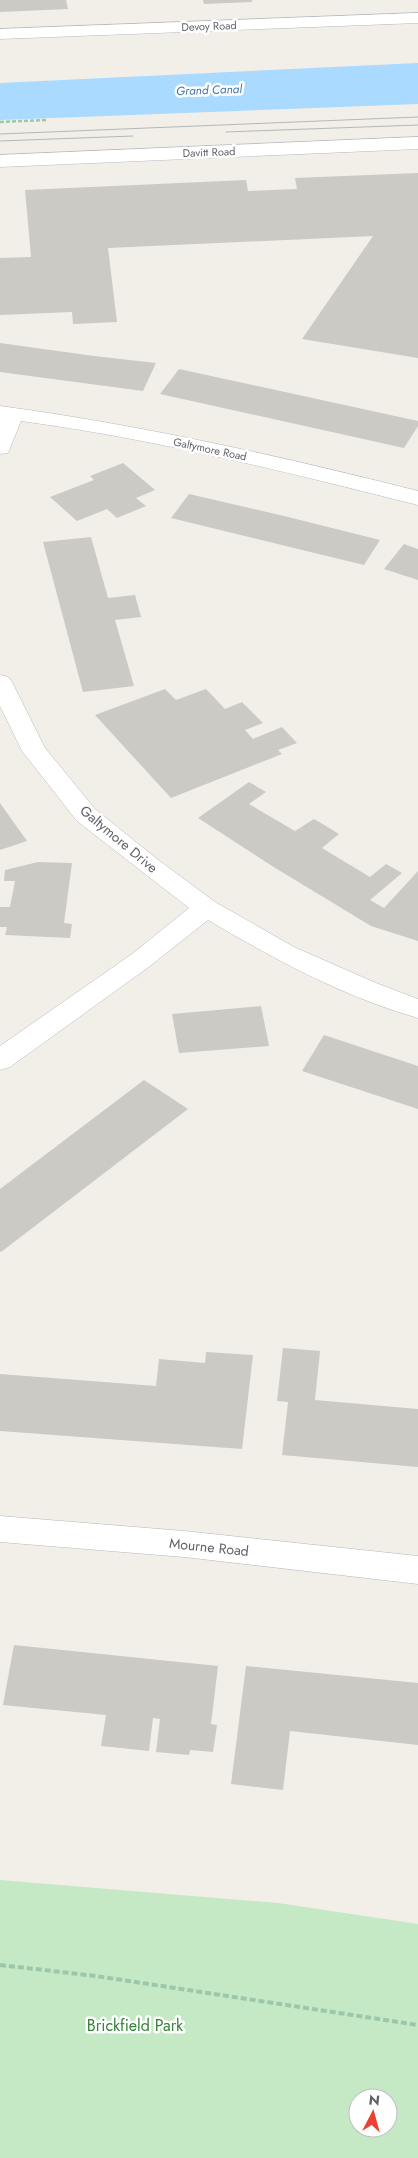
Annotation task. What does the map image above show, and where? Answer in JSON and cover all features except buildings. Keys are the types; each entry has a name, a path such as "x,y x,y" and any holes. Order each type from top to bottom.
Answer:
{"street":[{"name":"Devoy Road","path":"0,34 418,18"},
{"name":"Davitt Road","path":"0,162 418,142"},
{"path":"0,448 7,413"},
{"name":"Galtymore Road","path":"7,413 81,423 158,438 324,473 418,498"},
{"name":"Galtymore Drive","path":"0,682 34,751 86,815 206,908 285,953 367,990 418,1009"},
{"path":"0,1060 141,960 206,908"},
{"name":"Mourne Road","path":"0,1528 184,1544 418,1570"}],"path":[{"path":"0,1965 96,1976 418,2025"}],"green space":[{"name":"Brickfield Park","path":"0,1880 278,1903 418,1924 418,2158 0,2158"}],"water":[{"name":"Grand Canal","path":"418,63 418,104 0,120 0,83"}],"tram line":[{"path":"0,134 418,117"},
{"path":"226,132 418,125"},
{"path":"0,141 133,136"}]}
